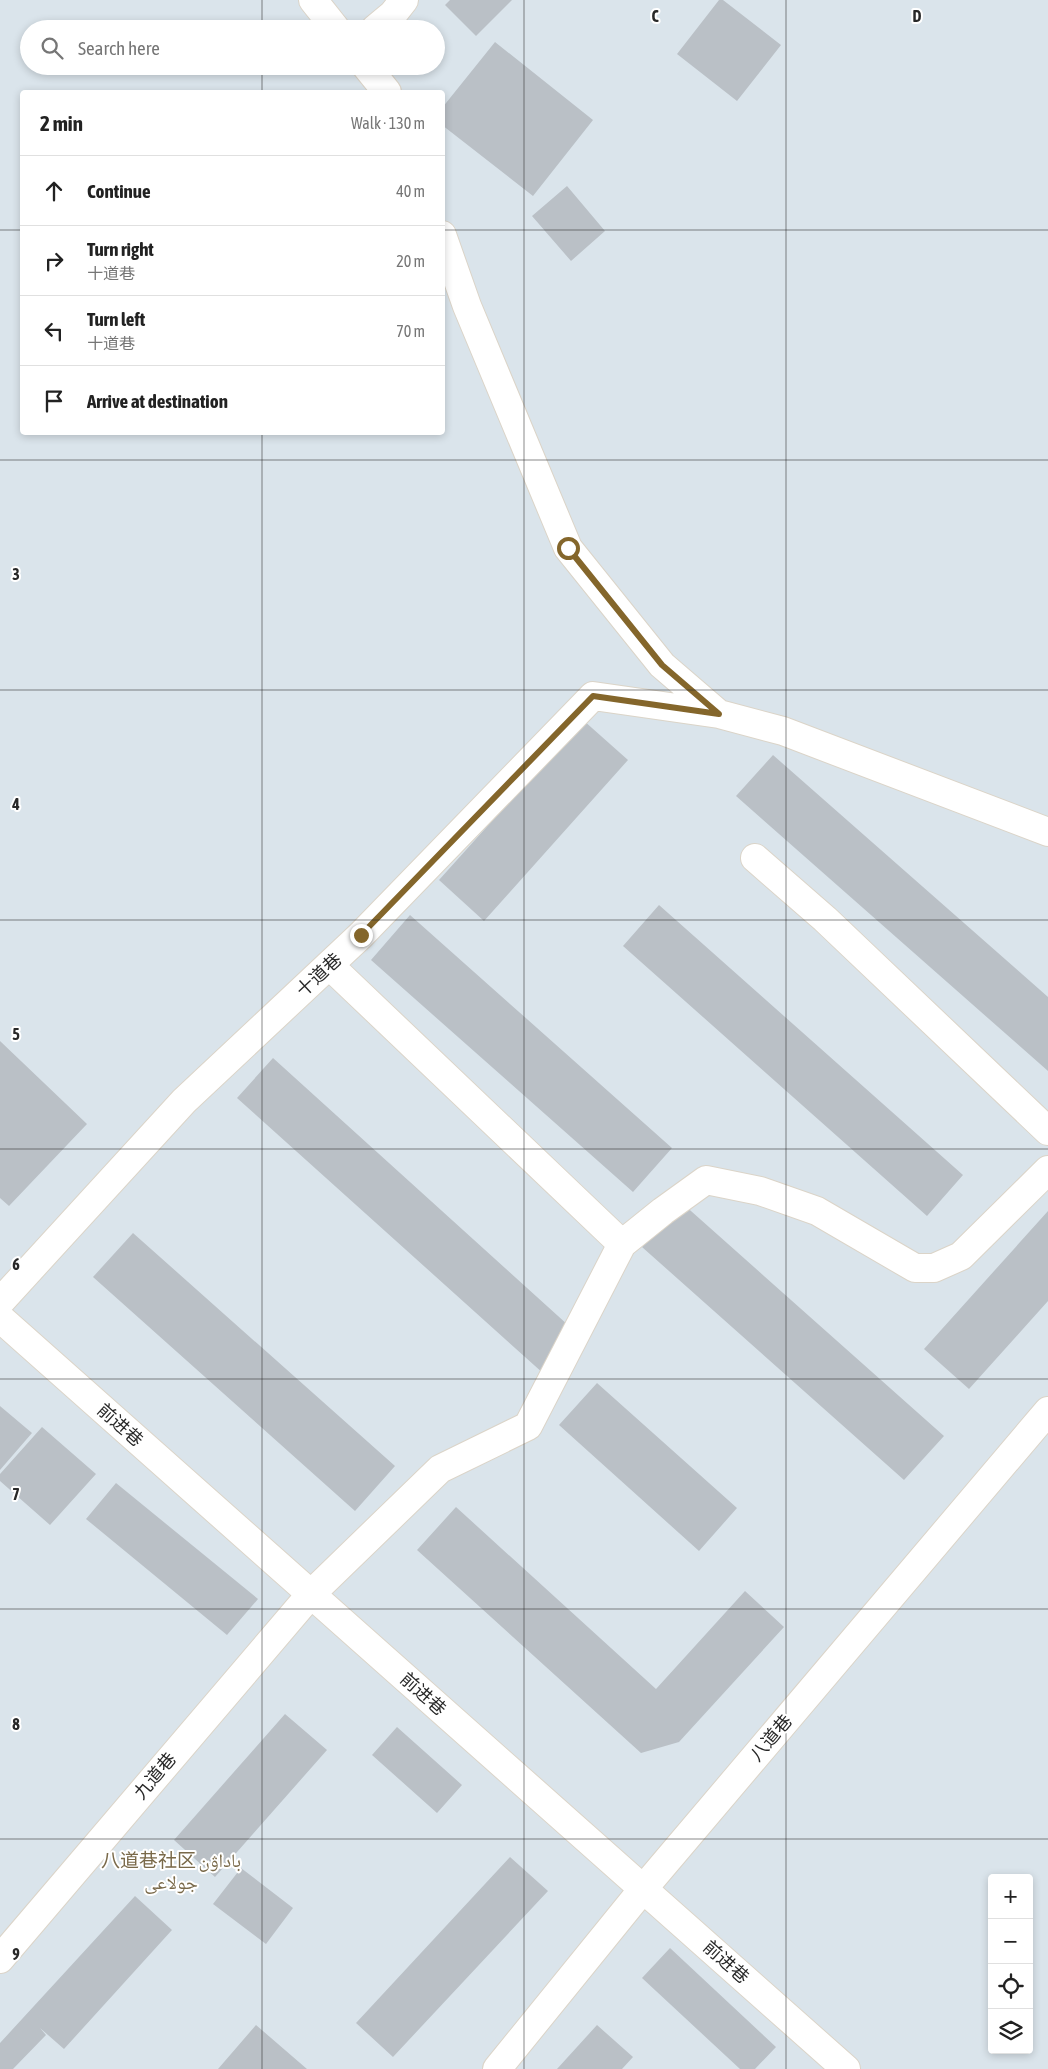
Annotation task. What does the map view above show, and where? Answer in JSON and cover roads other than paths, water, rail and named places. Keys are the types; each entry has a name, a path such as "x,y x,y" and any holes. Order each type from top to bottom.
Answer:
{"street":[{"path":"313,0 329,20"},
{"path":"386,20 404,0"},
{"path":"373,75 385,90"},
{"path":"445,243 467,306 568,548 662,665 719,714 783,730 1048,832"},
{"name":"十道巷","path":"0,1302 184,1101 361,935 593,696 719,714"},
{"path":"756,858 825,919 1048,1130"},
{"path":"329,965 622,1244 706,1180 760,1191 817,1211 915,1268 934,1268 960,1256 1048,1170"},
{"name":"九道巷","path":"0,1959 311,1594 440,1468 528,1426 622,1244"},
{"name":"前进巷","path":"0,1318 846,2069"},
{"name":"八道巷","path":"497,2069 643,1889 1048,1411"}],"district":[{"name":"八道巷社区 باداۋن جولاعى","path":"171,1871"}]}
